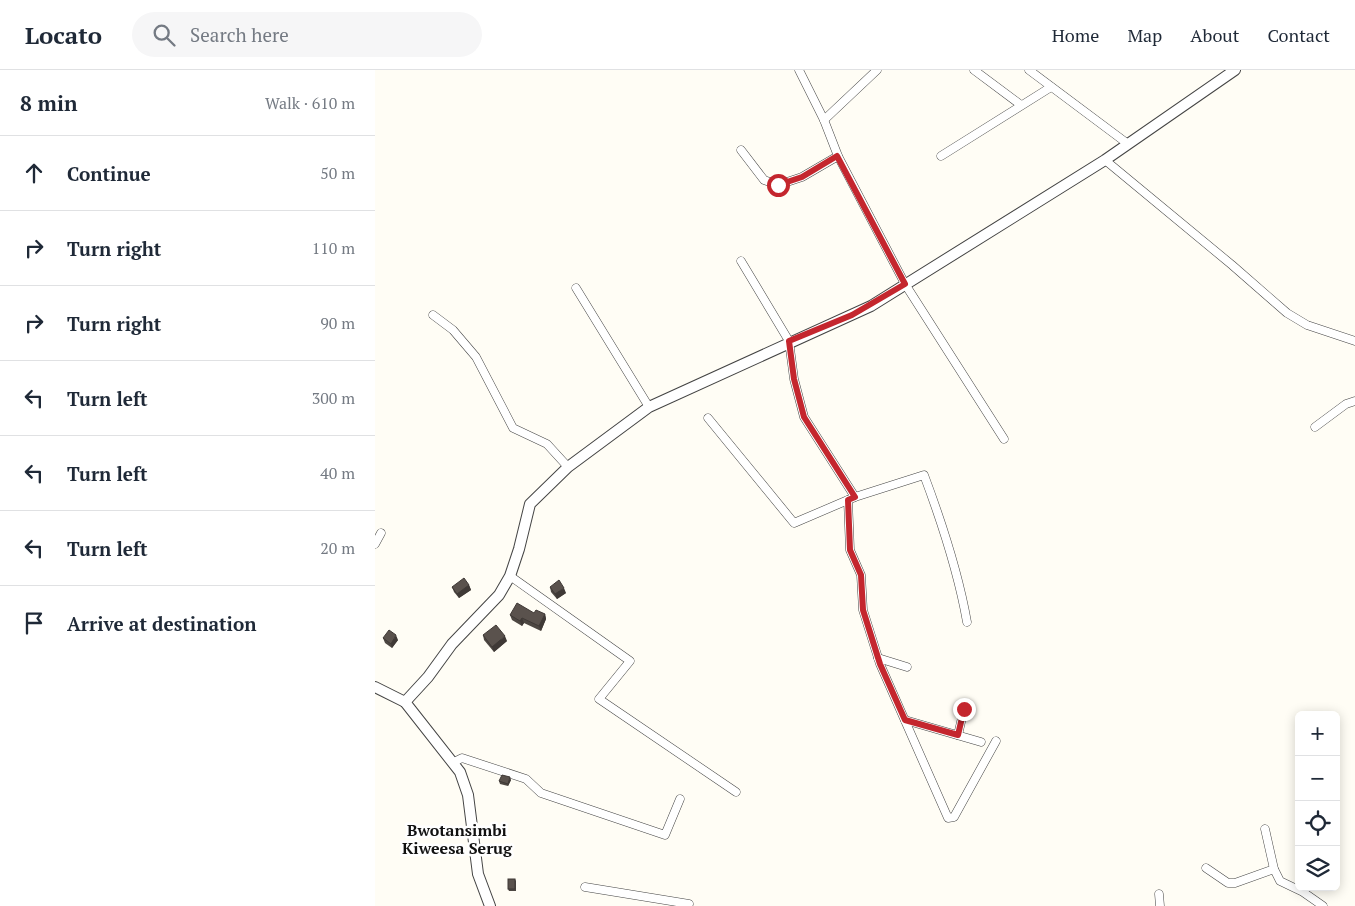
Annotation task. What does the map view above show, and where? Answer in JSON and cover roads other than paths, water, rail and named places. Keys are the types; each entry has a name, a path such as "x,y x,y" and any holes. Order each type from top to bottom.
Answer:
{"street":[{"path":"799,70 824,120 837,156 905,284 1004,439"},
{"path":"824,120 877,70"},
{"path":"974,70 1021,105"},
{"path":"1029,70 1128,144"},
{"path":"405,702 428,677 452,644 499,595 510,576 519,549 529,504 568,467 649,407 789,341 852,315 905,284 1105,160 1235,70"},
{"path":"941,156 1051,87"},
{"path":"741,150 764,180 778,185 802,177 837,156"},
{"path":"1105,160 1287,313 1307,325 1355,341"},
{"path":"741,261 789,341 794,379 804,417 851,499 850,550 861,575 863,610 878,658 948,818 954,817 996,741"},
{"path":"576,288 649,407"},
{"path":"433,315 453,330 476,357 513,428 547,444 568,467"},
{"path":"1315,427 1346,404 1355,401"},
{"path":"708,418 794,523 851,499 924,475 942,521 960,582 967,622"},
{"path":"375,544 381,533"},
{"path":"510,576 629,661 599,698 736,792"},
{"path":"878,658 907,667"},
{"path":"375,687 405,702 454,762 468,795 478,874 490,906"},
{"path":"958,735 964,709"},
{"path":"905,720 981,742"},
{"path":"454,762 462,758 526,779 541,793 665,835 680,799"},
{"path":"1265,829 1273,869 1280,881 1303,892 1323,906"},
{"path":"1206,868 1227,883 1235,883 1273,869"},
{"path":"585,887 689,904 688,906"},
{"path":"1159,894 1160,906"}],"district":[{"name":"Bwotansimbi Kiweesa Serug","path":"457,839"}]}
